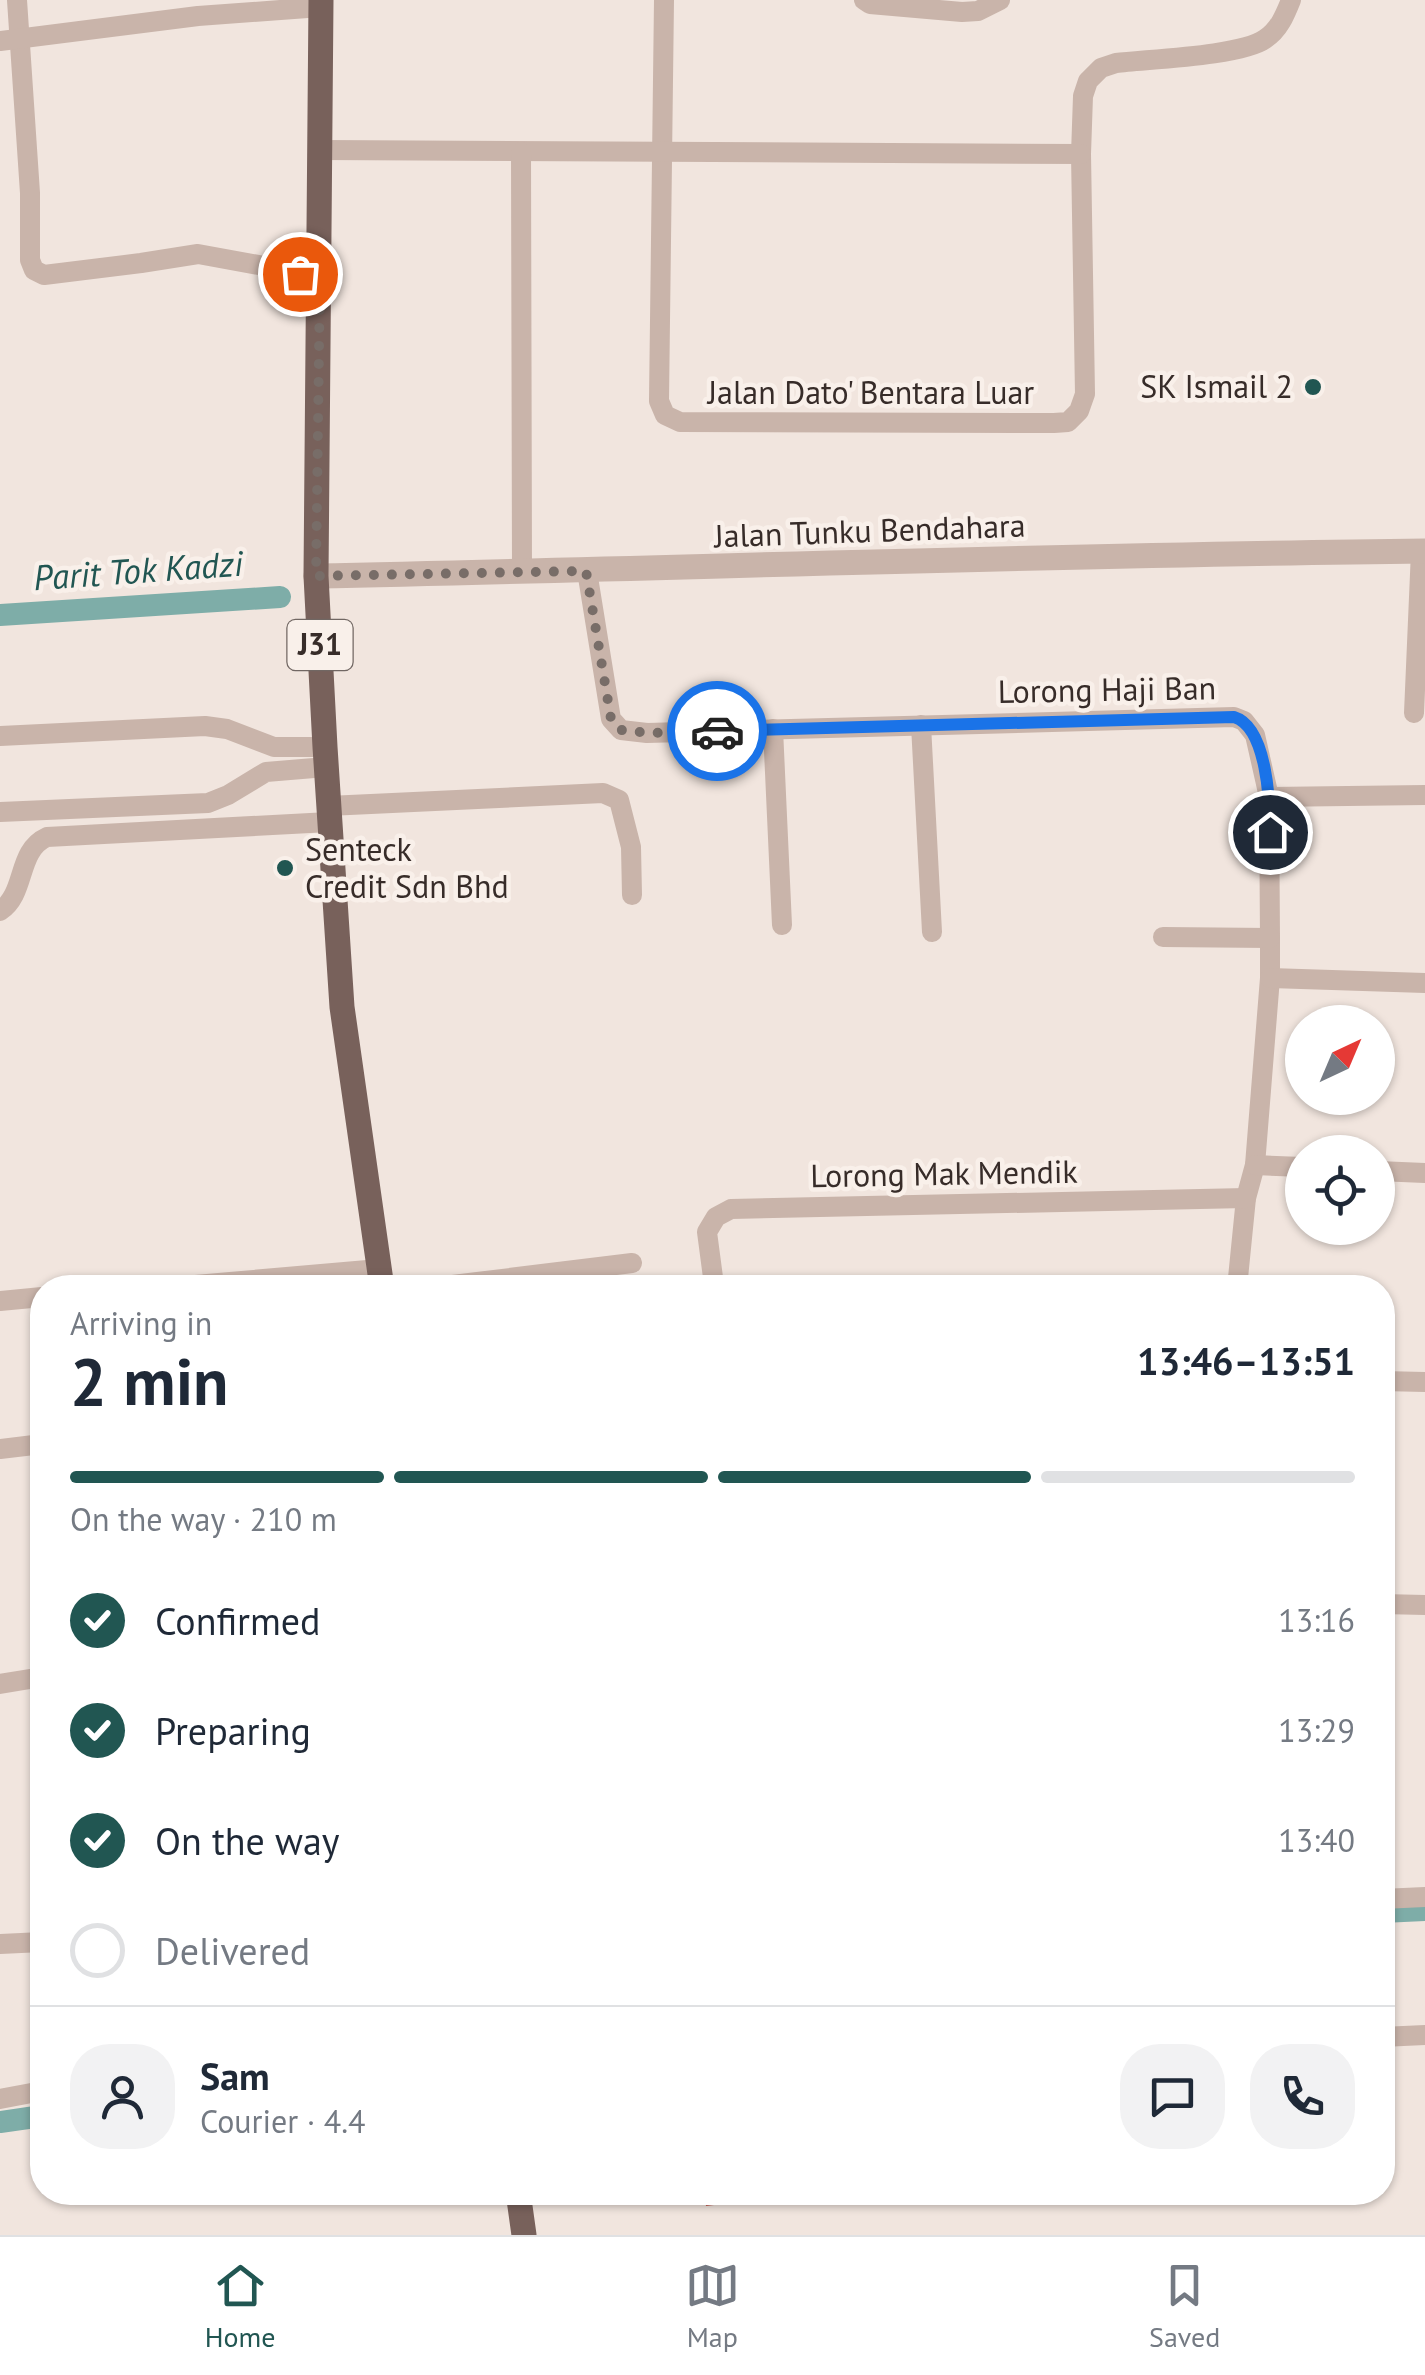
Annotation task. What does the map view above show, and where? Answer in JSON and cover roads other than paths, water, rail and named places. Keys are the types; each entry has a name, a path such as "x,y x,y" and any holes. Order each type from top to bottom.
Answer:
{"main road":[{"name":"J31","path":"321,3 316,576 342,1007 380,1275"},
{"path":"520,2205 524,2235"}],"street":[{"path":"17,0 10,40 30,193 30,260 34,270 44,275 198,254 320,276"},
{"path":"662,152 664,0"},
{"path":"864,0 870,4 962,12 1000,0"},
{"path":"321,150 1082,154 1083,96 1088,82 1101,68 1116,62 1239,49 1263,41 1276,30 1291,0"},
{"path":"10,40 321,3"},
{"path":"521,152 522,572"},
{"name":"Jalan Dato' Bentara Luar","path":"662,152 659,401 665,414 680,422 1034,424 1068,422 1079,410 1085,394 1082,154"},
{"path":"1414,712 1423,551"},
{"name":"Jalan Tunku Bendahara","path":"316,576 1423,551"},
{"name":"Lorong Haji Ban","path":"586,571 611,719 621,730 648,733 1234,717 1244,720 1255,735 1270,796 1270,978 1255,1165 1246,1198 1238,1275"},
{"path":"921,725 932,932"},
{"path":"0,736 205,726 227,729 274,747 325,757"},
{"path":"774,729 782,925"},
{"path":"0,812 208,803 266,772 325,757"},
{"path":"0,911 15,897 28,852 47,837 603,793 620,800 630,847 632,895"},
{"path":"1270,796 1425,794"},
{"path":"1164,936 1270,938"},
{"path":"1270,978 1425,984"},
{"path":"1255,1165 1285,1166"},
{"path":"1395,1172 1425,1173"},
{"name":"Lorong Mak Mendik","path":"713,1275 707,1232 716,1216 731,1209 1246,1198"},
{"path":"530,1275 632,1262"},
{"path":"0,1301 30,1298"},
{"path":"1395,1381 1425,1382"},
{"path":"0,1449 30,1445"},
{"path":"1395,1605 1425,1606"},
{"path":"0,1684 30,1679"},
{"path":"1395,1897 1425,1896"},
{"path":"0,1944 30,1943"},
{"path":"1395,2036 1425,2035"},
{"path":"0,2099 30,2094"}],"waterway":[{"name":"Parit Tok Kadzi","path":"0,615 280,597"},
{"path":"1395,1911 1425,1910"},
{"path":"0,2122 30,2118"}],"place":[{"name":"SK Ismail 2","path":"1313,387"},
{"name":"Senteck Credit Sdn Bhd","path":"285,868"}]}
